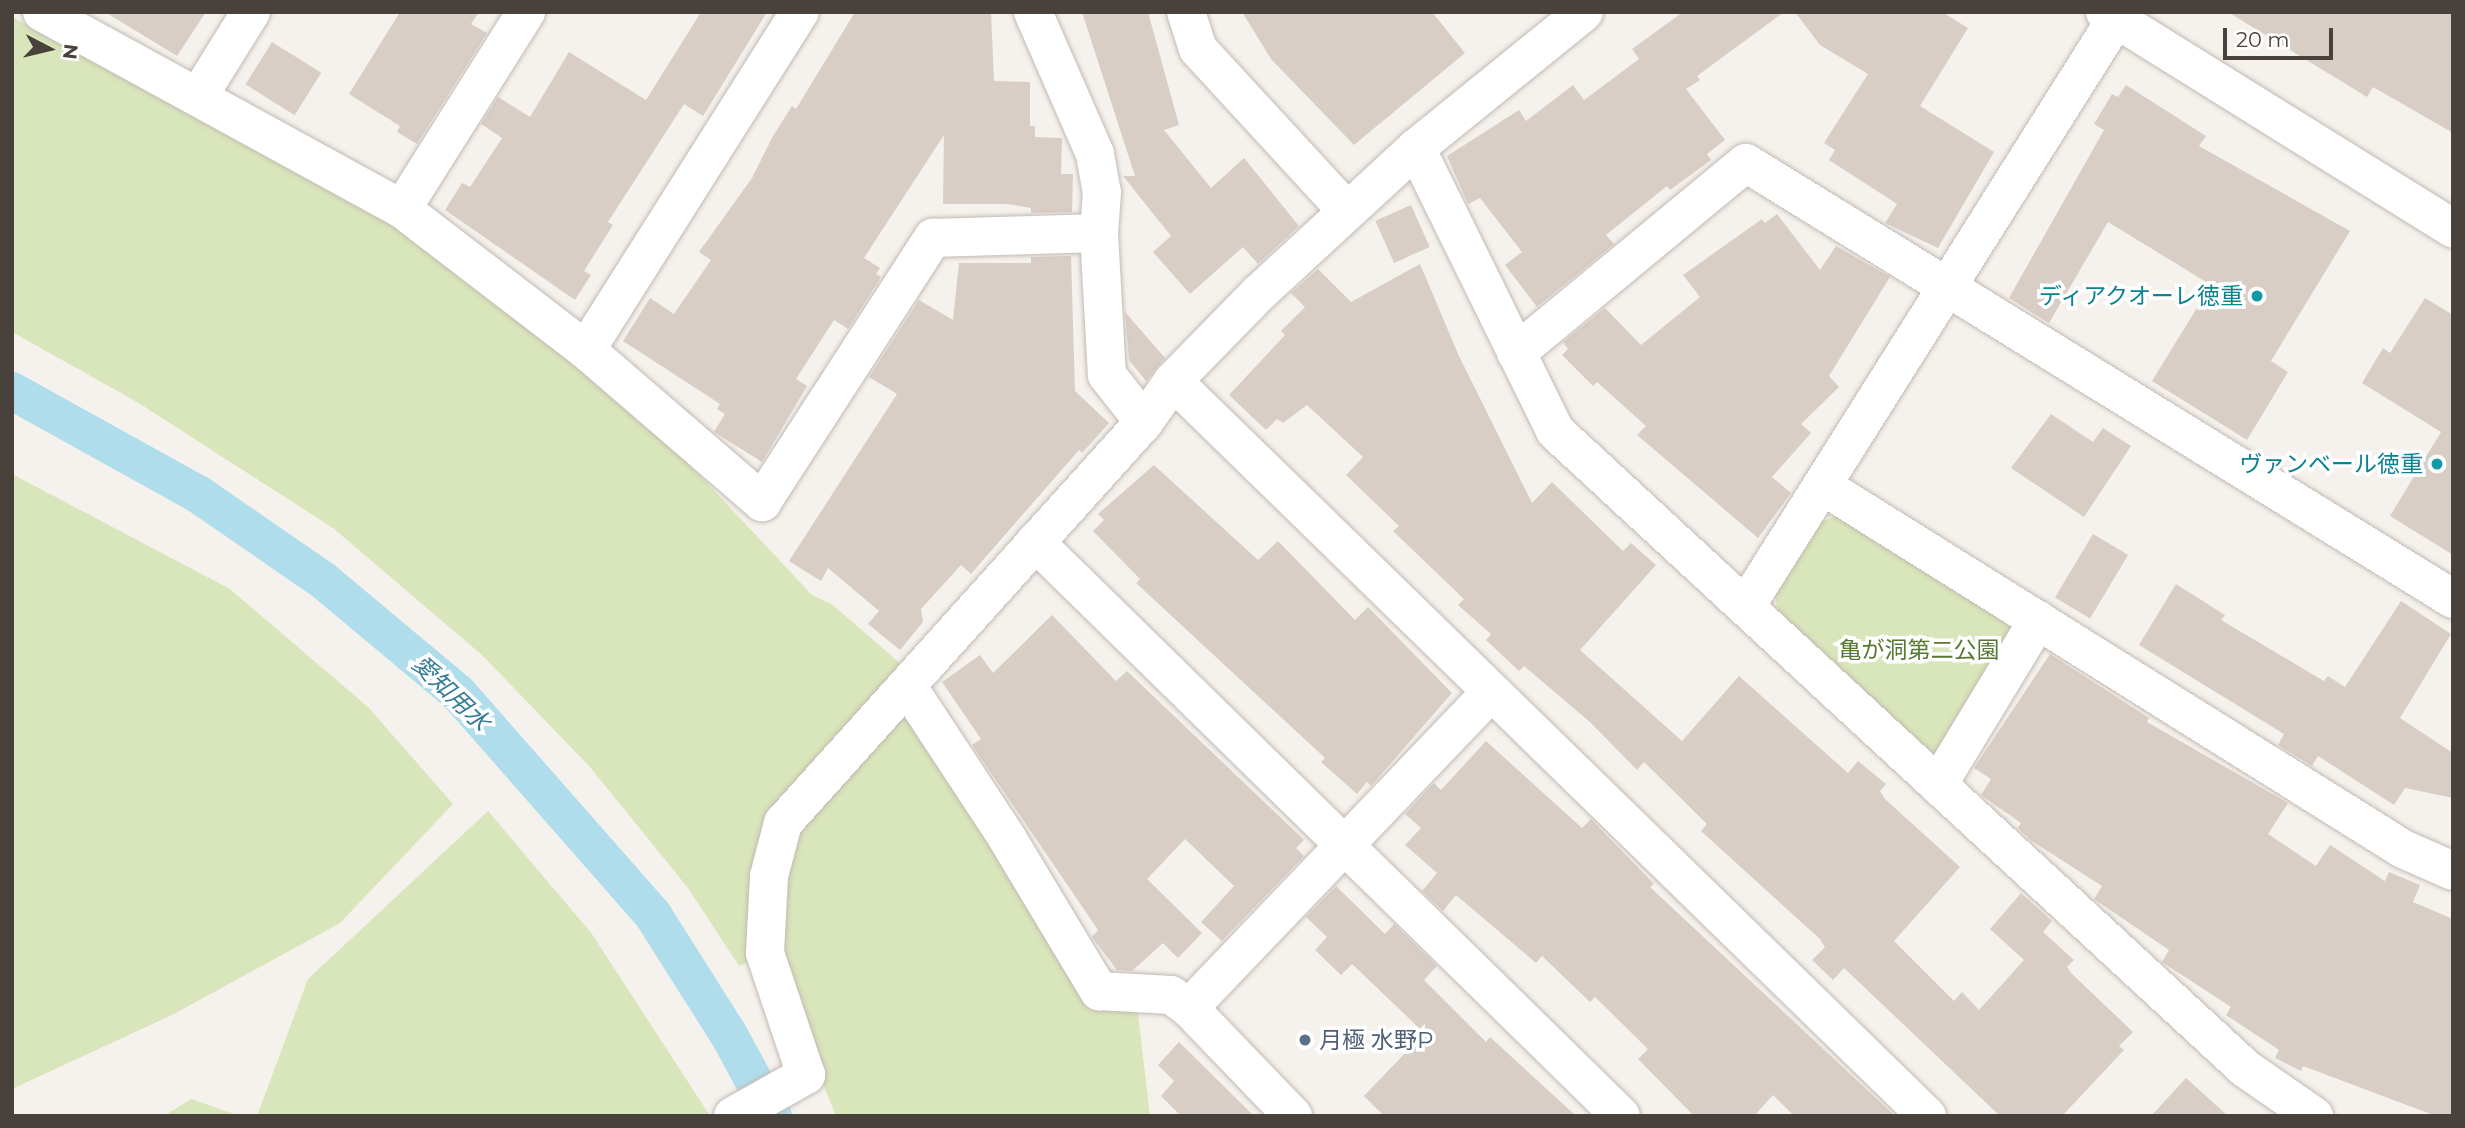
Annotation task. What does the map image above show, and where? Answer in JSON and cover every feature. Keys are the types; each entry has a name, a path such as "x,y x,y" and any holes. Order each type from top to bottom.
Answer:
{"street":[{"path":"42,12 402,209 586,350 762,502 933,238 1099,233"},
{"path":"198,97 251,12"},
{"path":"402,209 526,12"},
{"path":"586,350 800,12"},
{"path":"1033,12 1096,154 1102,192 1099,233 1107,375 1144,422"},
{"path":"1186,12 1198,49 1346,210"},
{"path":"733,1116 806,1075 765,953 769,876 783,823 822,775 908,687 1144,422 1173,382 1346,210 1571,15"},
{"path":"1746,606 1823,486 2111,16 2453,229"},
{"path":"1416,148 1555,431 2246,1069 2314,1116"},
{"path":"1516,353 1746,163 1947,284 2453,599"},
{"path":"1173,382 1927,1116"},
{"path":"1823,486 2403,849 2453,871"},
{"path":"1035,542 1621,1116"},
{"path":"1938,785 2038,620"},
{"path":"908,687 1007,838 1099,991 1171,995 1189,1008 1293,1116"},
{"path":"1189,1008 1492,692"}],"green space":[{"path":"12,17 400,226 660,433 812,595 833,605 903,666 817,760 754,959 739,966 688,888 590,767 482,655 333,528 137,402 12,332"},
{"path":"12,474 230,589 368,707 453,804 340,923 174,1014 12,1089"},
{"name":"亀が洞第二公園","path":"1840,515 2012,624 2013,637 1943,750 1926,753 1778,616 1775,592 1822,521"},
{"path":"905,714 1137,1006 1150,1116 836,1116 791,1003 781,943 789,844"},
{"path":"488,811 592,934 710,1116 257,1116 308,979"},
{"path":"191,1099 240,1116 164,1116"}],"building":[{"path":"105,12 206,12 177,56"},
{"path":"400,12 479,12 471,24 487,33 417,144 397,132 400,126 349,94"},
{"path":"701,12 767,12 703,116 684,104 608,222 613,225 584,271 591,275 575,300 445,210 462,183 470,187 502,138 481,124 498,97 530,117 569,52 646,100"},
{"path":"855,12 991,12 994,81 1030,82 1030,126 1035,126 1035,137 1062,138 1061,174 1073,174 1072,212 1031,213 1031,208 1007,204 943,204 944,135 864,258 880,268 876,274 881,277 848,329 834,320 796,379 807,386 762,462 714,432 725,414 717,409 720,404 623,341 650,298 674,314 711,260 699,252 752,178 773,136 792,106 796,109"},
{"path":"1082,12 1148,12 1179,125 1164,130 1211,188 1244,158 1299,226 1258,264 1243,247 1190,294 1153,252 1171,236 1123,176 1135,176"},
{"path":"1242,12 1432,12 1465,53 1354,145 1271,59"},
{"path":"1683,12 1784,12 1697,76 1700,80 1686,89 1725,140 1707,154 1711,160 1670,190 1667,186 1606,235 1614,244 1537,307 1505,265 1522,252 1480,198 1468,204 1447,156 1519,110 1526,121 1573,85 1584,100 1639,59 1632,49"},
{"path":"1795,12 1942,12 1968,28 1920,106 1994,152 1938,248 1885,223 1897,204 1829,160 1835,150 1824,143 1868,74 1820,45"},
{"path":"2228,12 2453,12 2453,133 2373,87 2367,97"},
{"path":"272,42 321,73 295,115 246,84"},
{"path":"2126,85 2206,136 2199,146 2350,231 2271,361 2288,372 2247,440 2152,381 2211,285 2108,222 2049,323 2009,298 2104,130 2094,124 2112,94 2118,97"},
{"path":"1411,205 1430,247 1394,263 1375,221"},
{"path":"1777,214 1820,270 1836,246 1890,277 1829,376 1839,387 1801,424 1811,433 1772,477 1791,493 1758,538 1637,435 1646,426 1597,382 1593,386 1562,355 1568,349 1563,342 1605,308 1641,345 1700,297 1683,275 1762,219 1765,223"},
{"path":"1071,256 1075,391 1109,423 1082,453 1079,450 971,574 961,565 921,609 923,622 900,650 868,624 879,611 828,568 821,581 789,561 897,394 869,377 919,300 953,320 959,263 1031,263 1031,257"},
{"path":"1420,264 1459,356 1532,503 1552,482 1623,551 1631,543 1656,565 1580,650 1682,741 1739,676 1848,773 1858,761 1886,784 1880,791 1885,799 1960,867 1894,941 1954,1001 1962,992 1979,1010 2024,960 1990,929 2021,893 2052,921 2043,932 2074,960 2067,967 2071,973 2133,1032 2119,1046 2124,1050 2062,1116 2000,1116 1844,968 1833,980 1812,960 1825,947 1820,939 1701,831 1707,824 1644,762 1637,770 1590,722 1524,666 1519,671 1486,640 1491,634 1458,605 1464,599 1393,531 1399,526 1346,475 1363,457 1307,405 1283,423 1277,419 1266,430 1229,395 1285,335 1281,331 1305,307 1291,293 1318,269 1351,302"},
{"path":"2425,298 2453,315 2453,555 2390,516 2441,432 2362,383 2383,348 2390,353"},
{"path":"1125,312 1165,358 1146,381 1129,360"},
{"path":"2051,414 2093,442 2103,428 2131,446 2084,517 2011,468"},
{"path":"1154,465 1258,560 1278,541 1355,620 1368,607 1452,693 1371,786 1367,782 1357,794 1321,762 1325,758 1136,583 1140,579 1093,531 1104,520 1098,514"},
{"path":"2093,534 2128,555 2090,619 2055,597"},
{"path":"2176,584 2225,615 2221,620 2324,681 2328,676 2345,687 2401,601 2451,634 2400,718 2453,753 2453,798 2405,788 2394,805 2318,756 2312,766 2278,745 2284,734 2139,645"},
{"path":"1052,615 1116,681 1127,671 1304,840 1296,848 1304,856 1222,941 1201,922 1234,886 1185,839 1147,879 1202,933 1178,958 1163,943 1132,971 1117,970 1092,937 1098,930 972,745 981,739 942,682 980,655 993,673"},
{"path":"2050,654 2149,718 2147,722 2288,803 2268,834 2316,866 2330,845 2385,881 2389,872 2420,885 2413,902 2453,919 2453,1116 2436,1116 2303,1066 2301,1071 2275,1058 2279,1050 2226,1015 2231,1007 2162,962 2169,950 2094,899 2102,886 2029,839 2018,828 2021,823 1981,795 1991,779 1974,768"},
{"path":"1486,741 1582,828 1591,819 1654,884 1650,887 1895,1116 1794,1116 1773,1095 1754,1116 1694,1116 1638,1059 1648,1049 1595,997 1590,1002 1542,956 1536,963 1456,895 1443,911 1422,891 1437,873 1405,845 1421,828 1405,814 1434,783 1441,790"},
{"path":"1336,886 1385,934 1394,924 1437,966 1424,980 1486,1042 1490,1037 1576,1116 1384,1116 1364,1096 1406,1052 1398,1044 1417,1026 1352,964 1341,975 1315,950 1327,937 1306,917"},
{"path":"1179,1042 1254,1116 1181,1116 1161,1096 1174,1081 1158,1065"},
{"path":"2186,1078 2228,1116 2151,1116"}],"waterway":[{"name":"愛知用水","path":"12,391 198,494 324,581 458,693 653,915 729,1035 773,1116"}],"place":[{"name":"ディアクオーレ徳重","path":"2257,296"},
{"name":"ヴァンベール徳重","path":"2437,464"},
{"name":"月極 水野P","path":"1305,1040"}]}
